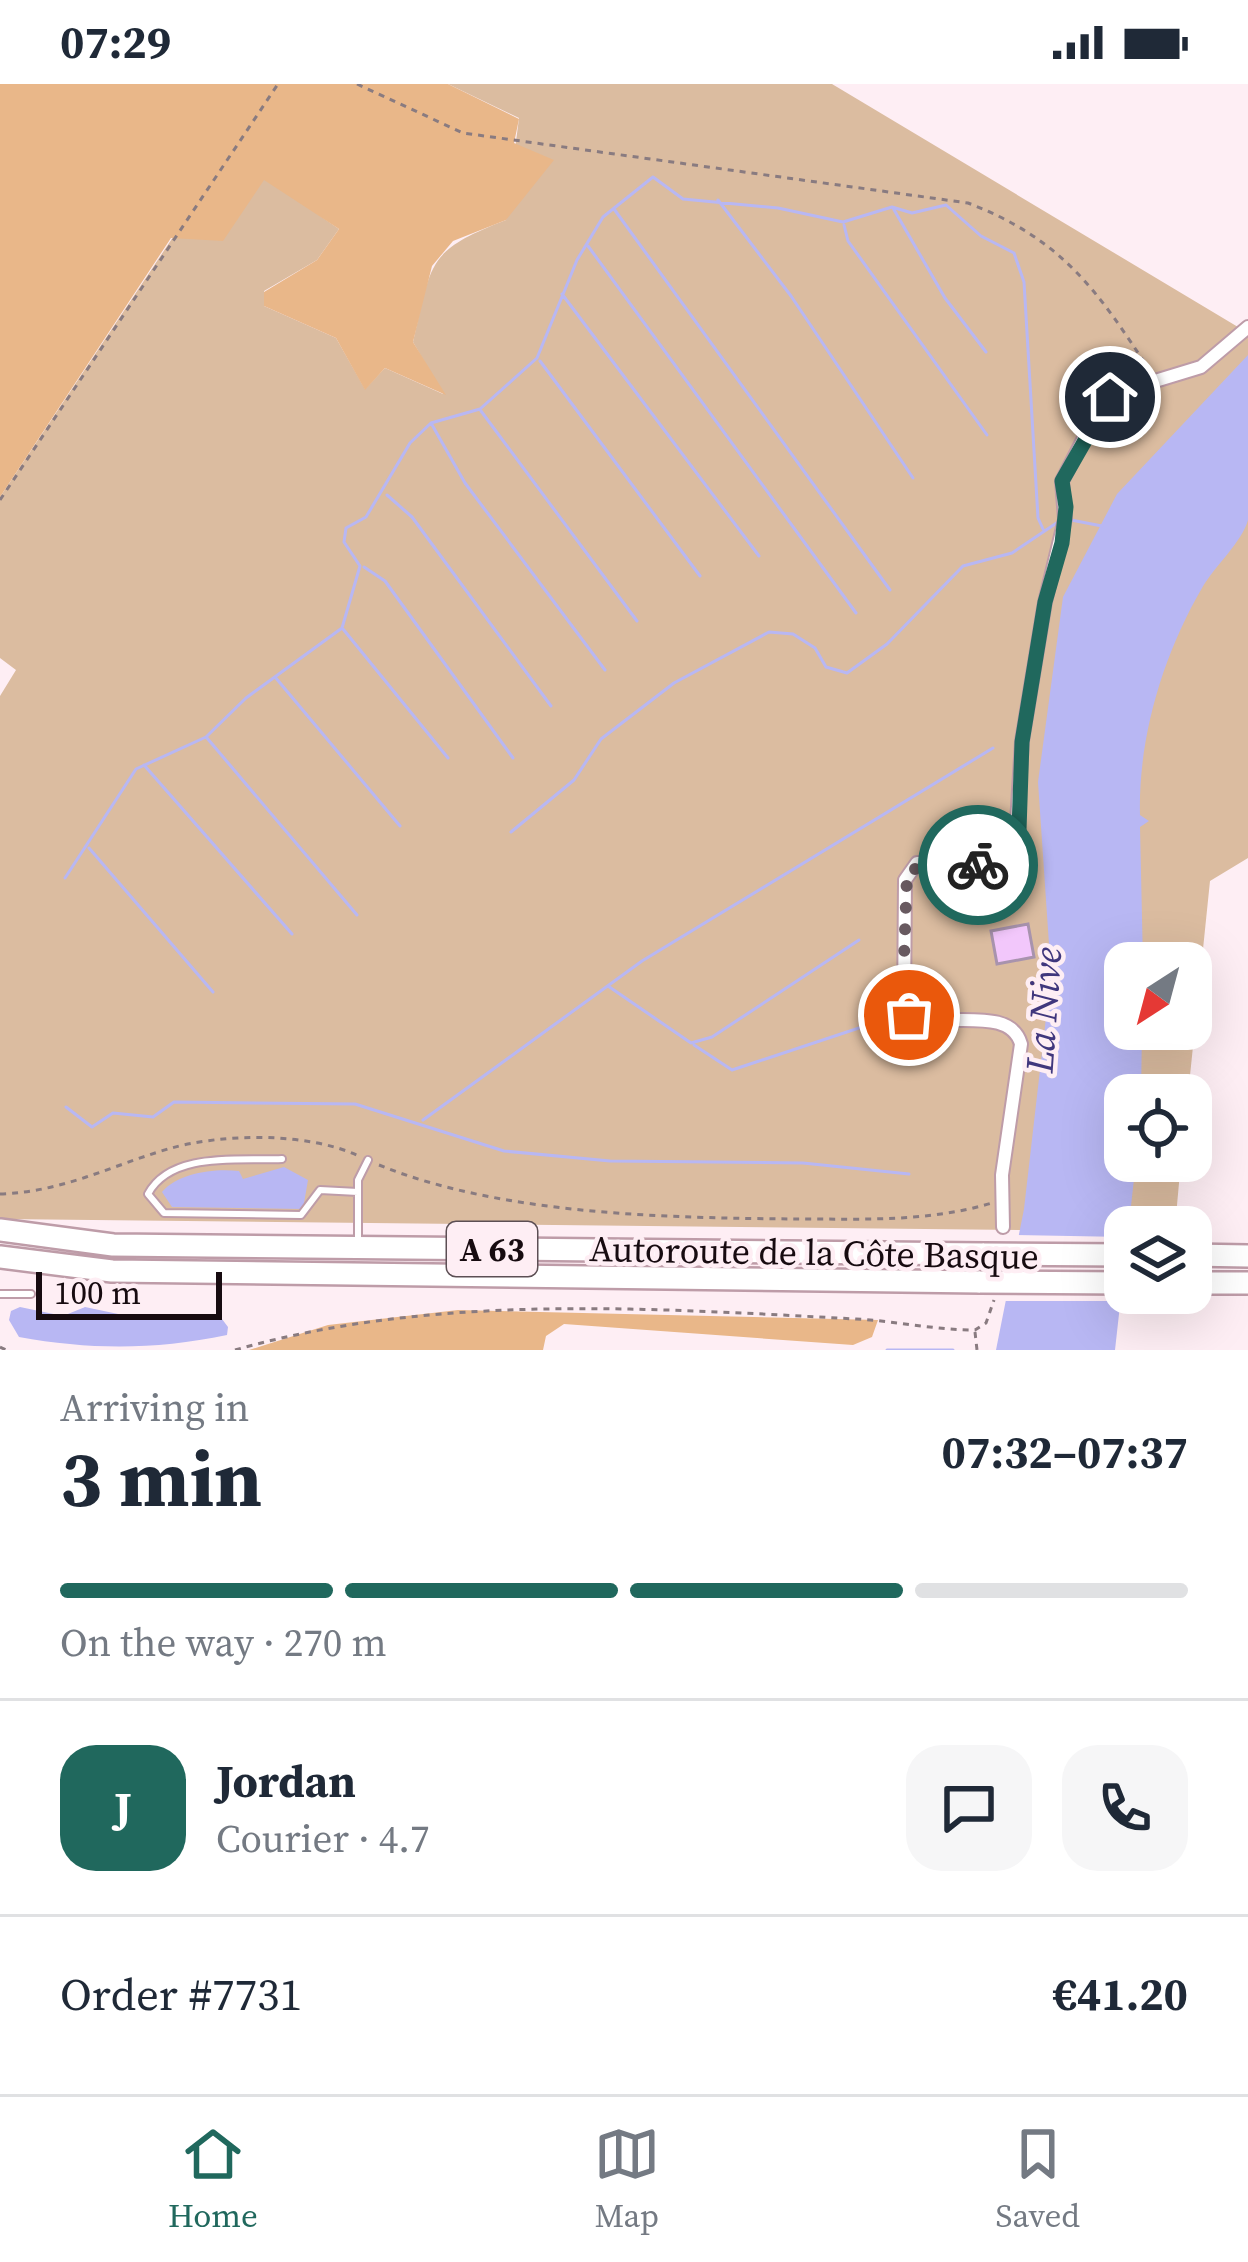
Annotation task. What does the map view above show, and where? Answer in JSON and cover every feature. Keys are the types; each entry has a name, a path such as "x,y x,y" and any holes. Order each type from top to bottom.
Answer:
{"highway":[{"name":"Autoroute de la Côte Basque","path":"0,1230 113,1245 1104,1255"},
{"path":"1212,1255 1248,1256"},
{"name":"Autoroute de la Côte Basque","path":"7,1259 112,1271 1104,1282"},
{"path":"1212,1283 1248,1283"}],"street":[{"path":"1003,1227 1001,1200 1018,1033 1005,1024 917,1018 903,1004 904,893 910,868 926,862 989,862 1006,854 1019,830 1022,742 1045,602 1062,543 1064,473 1110,397 1201,367 1248,328"}],"lane":[{"path":"282,1160 201,1163 170,1171 148,1194 164,1213 301,1215 320,1190 358,1192"},
{"path":"358,1248 358,1192 368,1160"},
{"path":"0,1294 31,1294"}],"path":[{"path":"0,500 278,84"},
{"path":"357,84 425,120 479,136 968,203 1021,226 1076,267 1158,382"},
{"path":"0,1194 85,1181 163,1150 208,1142 310,1142 336,1146 427,1183 482,1195 650,1216 932,1217 1001,1200"},
{"path":"235,1350 328,1325 458,1310 795,1316 975,1330 986,1323 994,1301"},
{"path":"975,1330 976,1350"}],"shaded area":[{"path":"0,84 448,84 519,119 514,143 554,160 506,220 453,241 432,266 413,342 446,395 385,368 365,390 336,338 264,306 264,292 317,260 339,229 264,180 223,241 171,238 0,497"},
{"path":"448,84 832,84 1248,333 1248,858 1210,881 1204,942 1104,942 1104,1050 1193,1050 1190,1074 1104,1074 1104,1182 1179,1182 1177,1206 1104,1206 1104,1228 1025,1230 0,1219 0,696 16,670 0,658 0,497 229,153 339,229 317,260 264,291 264,306 336,338 365,389 385,368 443,394 413,342 430,276 446,251 506,220 519,118"},
{"path":"458,1310 878,1320 872,1337 853,1345 564,1324 546,1336 543,1350 249,1350 328,1325"}],"water":[{"path":"1248,355 1248,520 1188,614 1148,727 1140,786 1140,815 1149,821 1140,827 1143,942 1104,942 1104,1050 1142,1050 1141,1074 1104,1074 1104,1182 1134,1182 1131,1206 1104,1206 1104,1314 1119,1314 1115,1350 996,1350 1024,1209 1047,1009 1050,959 1038,782 1063,597 1117,494"},
{"path":"284,1167 308,1180 303,1209 172,1207 162,1192 197,1173 239,1171 243,1179"},
{"path":"20,1307 63,1316 85,1307 137,1318 219,1315 228,1327 227,1335 174,1343 72,1344 19,1337 9,1320 11,1311"}],"pier":[{"path":"1013,1235 1104,1237 1104,1301 1002,1301"}],"building":[{"path":"1028,924 1034,957 997,964 991,931"}],"waterway":[{"path":"65,878 136,769 206,737 246,698 342,628 360,566 344,542 346,528 366,517 410,443 431,423 480,409 537,358 577,260 603,217 653,177 683,199 778,208 843,222 892,207 912,213 946,205 981,236 1014,253 1024,282 1038,518 1043,529"},
{"path":"718,200 791,296 913,478"},
{"path":"893,208 945,298 986,352"},
{"path":"614,209 890,590"},
{"path":"844,225 848,241 987,435"},
{"path":"588,246 856,613"},
{"path":"562,294 759,556"},
{"path":"540,361 700,576"},
{"path":"481,411 637,621"},
{"path":"431,423 465,483 605,670"},
{"path":"387,495 412,517 551,706"},
{"path":"511,832 574,780 601,739 674,683 769,632 793,634 815,648 826,667 847,673 887,644 963,566 1012,553 1061,520"},
{"path":"1071,520 1102,526"},
{"path":"364,567 385,581 513,758"},
{"path":"343,629 448,758"},
{"path":"275,677 400,826"},
{"path":"207,738 357,915"},
{"path":"423,1120 642,961 993,748"},
{"path":"144,765 292,934"},
{"path":"89,848 213,992"},
{"path":"608,986 691,1043 712,1037 859,940"},
{"path":"694,1045 732,1070 892,1017"},
{"path":"66,1107 92,1127 113,1113 153,1117 174,1102 355,1104 504,1151 610,1161 803,1163 909,1174"},
{"path":"887,1350 953,1350"}],"way so far":[{"path":"909,1015 904,1010 903,987 907,874 917,863 978,865"}],"route":[{"path":"978,865 1006,854 1019,830 1022,742 1045,602 1066,519 1062,481 1110,397"}],"water label":[{"name":"La Nive","path":"1043,1010"}]}
